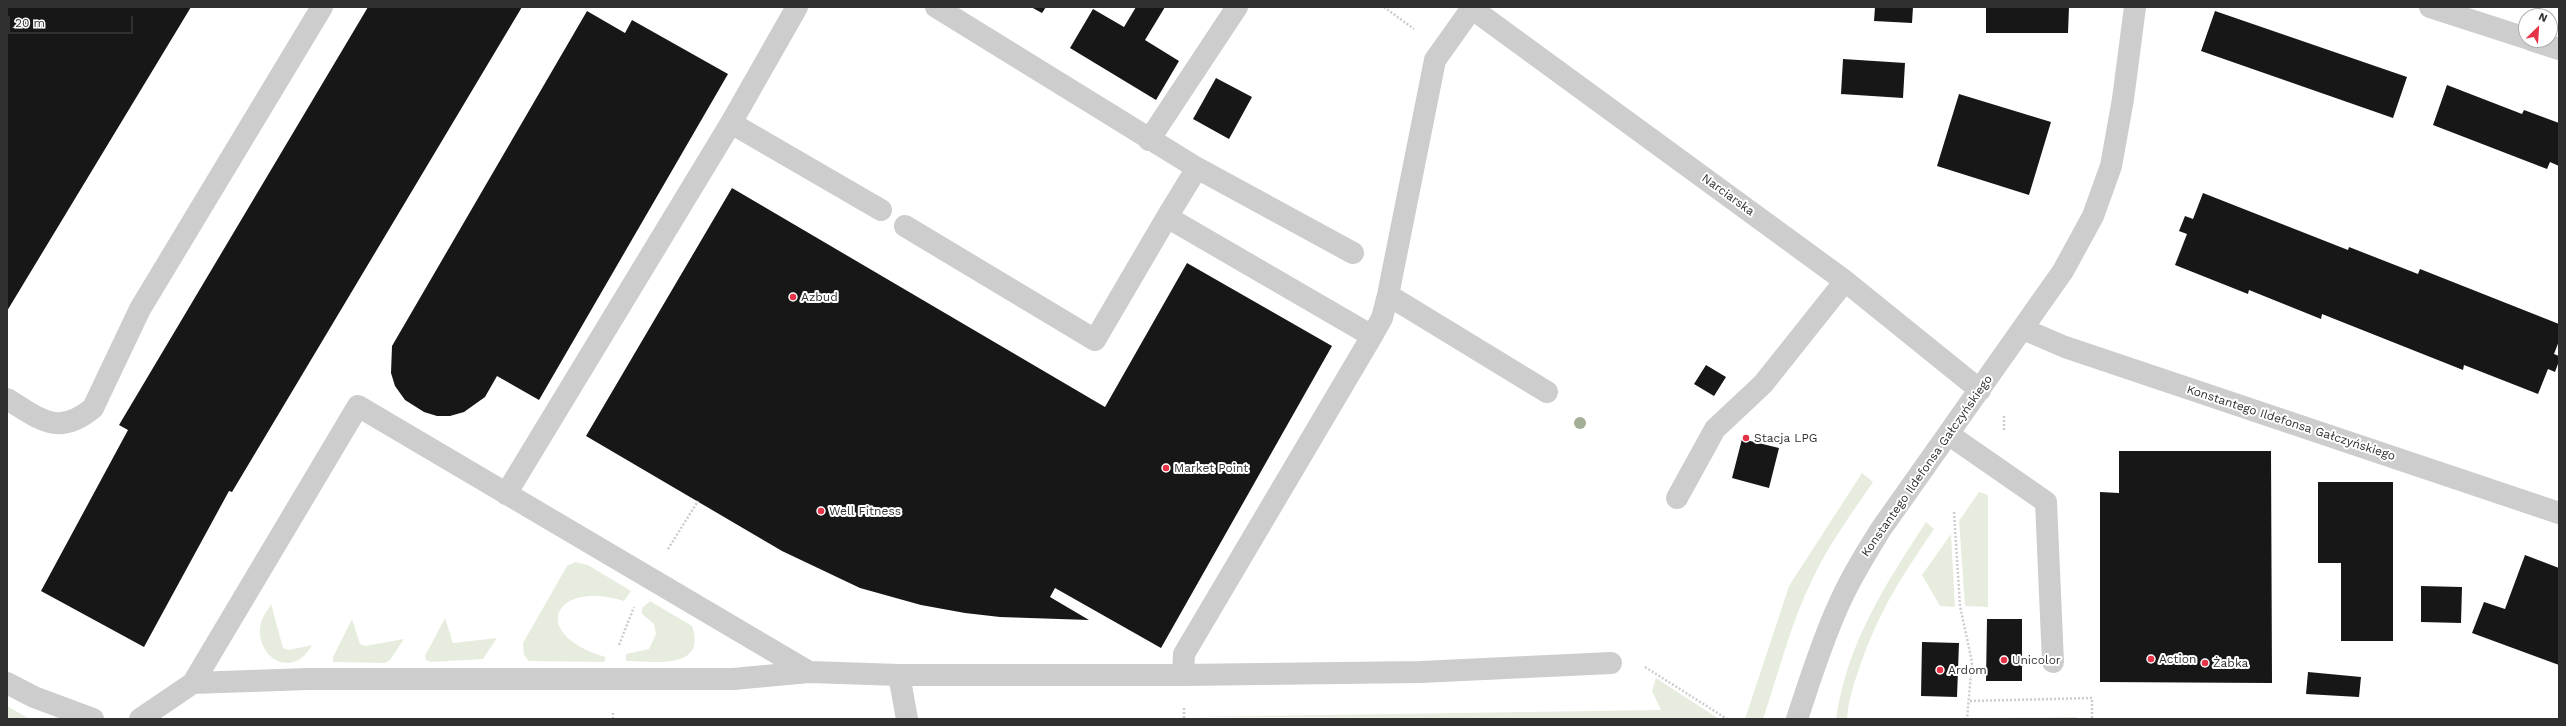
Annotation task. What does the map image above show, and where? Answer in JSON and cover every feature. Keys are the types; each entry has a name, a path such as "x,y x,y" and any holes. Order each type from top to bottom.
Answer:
{"street":[{"path":"7,399 43,420 57,424 68,424 82,418 93,408 140,309 322,7"},
{"path":"506,494 731,123 797,7"},
{"path":"936,7 1149,140 1197,168 1353,253"},
{"path":"1149,140 1237,7"},
{"path":"1183,675 1184,654 1382,318 1388,295 1434,60 1471,7"},
{"name":"Narciarska","path":"1471,7 1845,281 1980,390"},
{"name":"Konstantego Ildefonsa Gałczyńskiego","path":"1797,719 1833,618 1858,566 1881,529 2024,329 2063,271 2093,216 2111,166 2123,99 2135,7"},
{"path":"2430,7 2518,35"},
{"path":"731,123 881,210"},
{"path":"905,226 1095,340 1197,168"},
{"path":"1167,217 1372,336"},
{"path":"1677,498 1715,429 1763,384 1845,281"},
{"path":"1388,295 1547,392"},
{"name":"Konstantego Ildefonsa Gałczyńskiego","path":"2024,329 2065,347 2559,513"},
{"path":"140,719 193,683 358,406 809,672"},
{"path":"1948,434 2046,502 2053,662"},
{"path":"193,683 308,679 733,679 809,672 899,675 1183,675 1421,672 1611,663"},
{"path":"899,675 908,719"},
{"path":"7,683 93,719"}],"path":[{"path":"1384,7 1420,34"},
{"path":"2004,433 2003,421 2008,409"},
{"path":"1954,512 1960,606 1972,662 1970,701 1967,719"},
{"path":"1644,667 1727,719"},
{"path":"1970,701 2092,698 2092,719"}],"green space":[{"path":"1862,473 1873,482 1833,541 1819,565 1805,595 1763,719 1745,719 1789,586"},
{"path":"1979,492 1988,495 1988,607 1965,606 1959,521"},
{"path":"1926,522 1934,529 1892,594 1875,628 1867,646 1854,685 1847,719 1836,719 1841,691 1858,640 1882,592"},
{"path":"1951,534 1955,607 1940,606 1922,575"},
{"path":"575,562 588,565 631,591 624,601 600,596 581,597 567,603 559,612 559,623 566,635 581,647 606,657 604,662 529,661 524,655 523,643 567,566"},
{"path":"650,601 692,626 695,640 692,650 685,657 663,662 626,661 626,654 649,649 656,634 654,624 642,614 642,608"},
{"path":"271,604 283,648 289,650 312,645 303,656 294,662 285,663 276,660 268,654 263,645 260,634 261,623"},
{"path":"445,618 453,643 497,638 483,659 431,662 426,660 425,656"},
{"path":"352,619 360,644 365,646 404,639 390,660 385,663 333,662 333,657"},
{"path":"1656,678 1719,719 1189,717 1661,710 1652,691"},
{"path":"7,706 28,718 31,719 7,719"},
{"path":"2077,717 2079,719 1982,719 1983,718"}],"building":[{"path":"7,7 191,7 7,311"},
{"path":"368,7 522,7 232,492 229,491 144,647 41,591 128,430 119,425"},
{"path":"1031,7 1046,7 1042,13"},
{"path":"1136,7 1165,7 1145,40 1179,61 1156,100 1070,48 1093,9 1124,27"},
{"path":"1875,7 1913,7 1912,23 1874,21"},
{"path":"1986,7 2069,7 2068,33 1986,33"},
{"path":"587,11 625,33 632,20 728,74 539,400 497,376 485,397 464,412 450,416 437,416 424,412 405,400 395,386 391,373 392,346"},
{"path":"2215,11 2407,77 2393,118 2201,51"},
{"path":"1843,59 1905,63 1903,98 1841,94"},
{"path":"1216,78 1252,97 1229,139 1193,119"},
{"path":"2447,85 2522,114 2524,110 2559,123 2559,166 2550,162 2547,169 2433,125"},
{"path":"1959,94 2051,122 2029,195 1937,166"},
{"name":"Azbud","path":"732,188 1105,407 1187,263 1332,346 1161,648 1055,588 1050,597 1089,620 1000,617 965,613 921,605 860,588 782,551 586,436"},
{"path":"2203,193 2348,250 2349,247 2418,274 2420,269 2559,324 2559,341 2554,354 2559,356 2559,361 2555,372 2548,369 2538,394 2464,365 2463,370 2322,314 2321,319 2249,290 2248,294 2175,265 2187,234 2179,231 2185,216 2193,219"},
{"path":"1706,365 1726,377 1714,396 1694,384"},
{"path":"1742,439 1779,448 1769,488 1732,478"},
{"path":"2119,451 2271,451 2272,683 2100,682 2100,492 2119,493"},
{"path":"2318,482 2393,482 2393,641 2341,641 2341,563 2318,563"},
{"path":"2525,555 2559,568 2559,665 2472,633 2484,602 2505,609"},
{"path":"2421,586 2462,587 2461,623 2421,622"},
{"name":"Unicolor","path":"1987,619 2022,619 2022,681 1986,681"},
{"name":"Ardom","path":"1922,642 1959,643 1957,697 1921,696"},
{"path":"2308,672 2361,677 2359,697 2306,694"}],"place":[{"name":"Azbud","path":"793,297"},
{"name":"Stacja LPG","path":"1746,438"},
{"name":"Market Point","path":"1166,468"},
{"name":"Well Fitness","path":"821,511"},
{"name":"Action","path":"2151,659"},
{"name":"Unicolor","path":"2004,660"},
{"name":"Żabka","path":"2205,663"},
{"name":"Ardom","path":"1940,670"}]}
